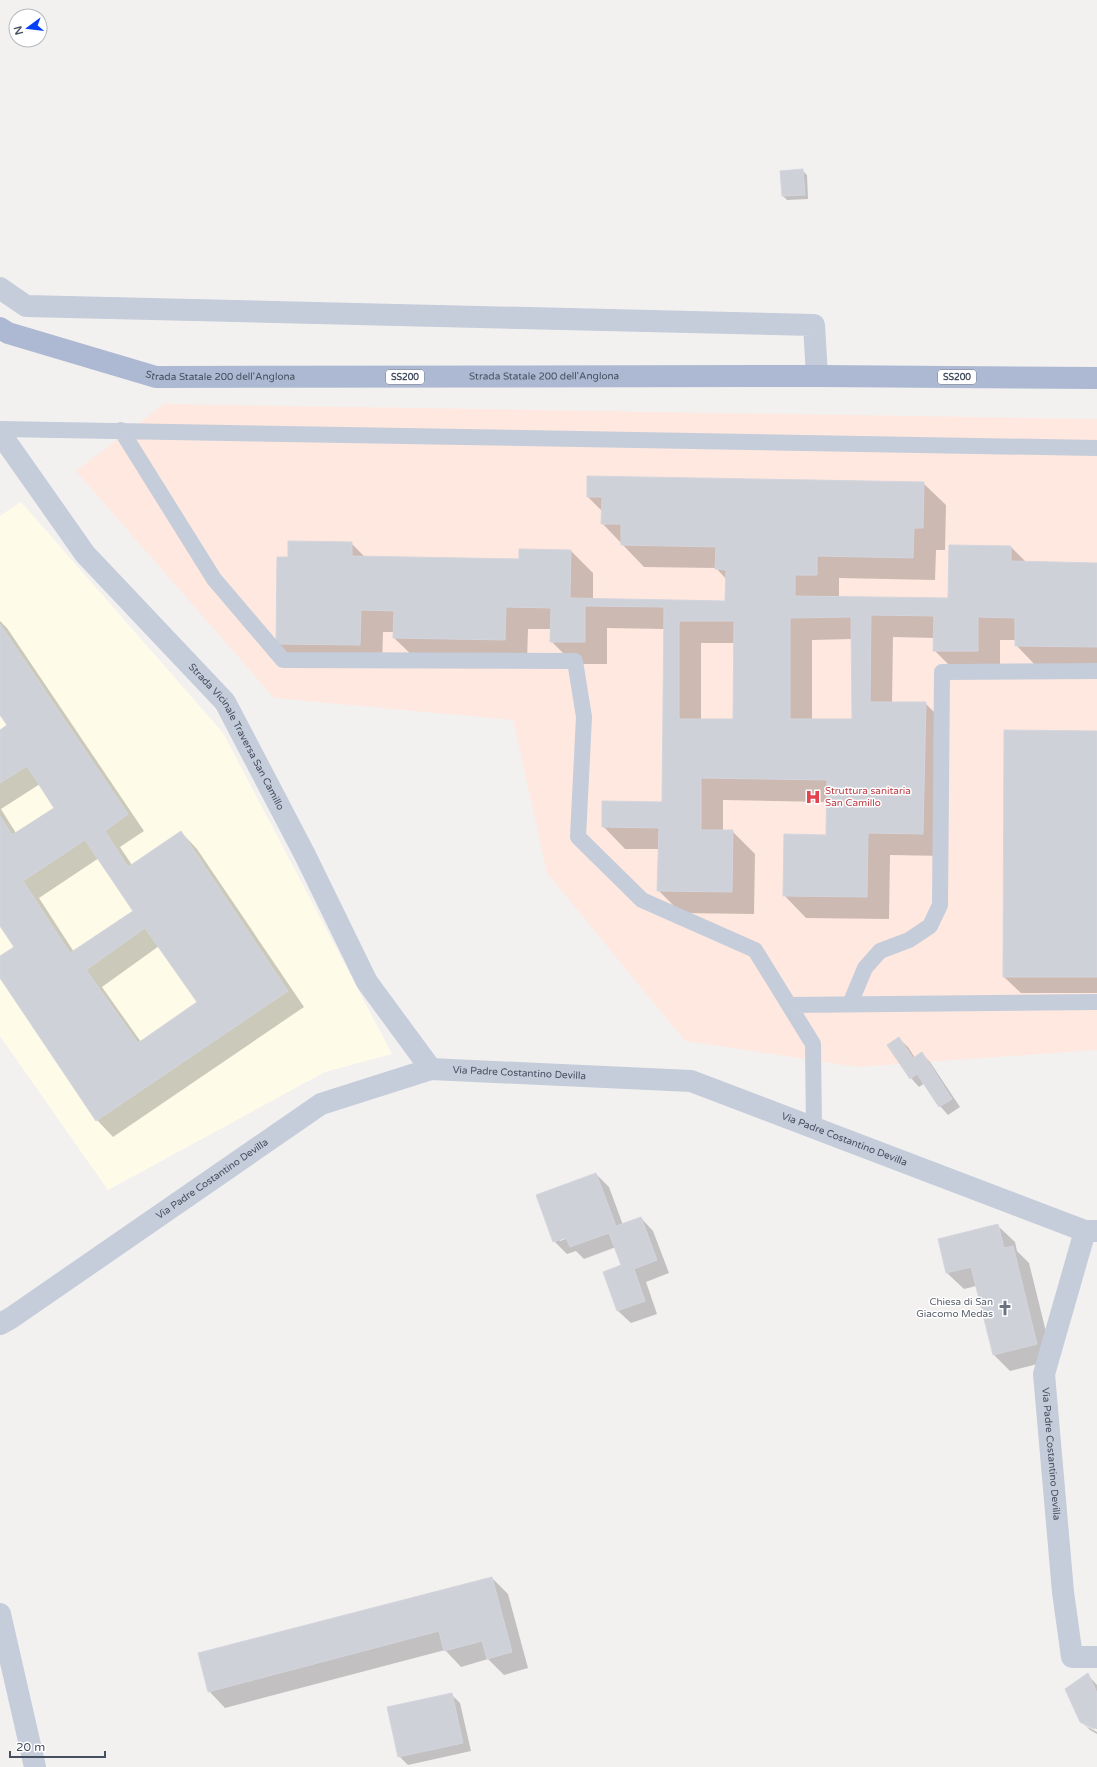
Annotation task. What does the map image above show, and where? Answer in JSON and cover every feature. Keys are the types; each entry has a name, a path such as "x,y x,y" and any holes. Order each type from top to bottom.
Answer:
{"main road":[{"name":"Strada Statale 200 dell'Anglona","path":"0,328 8,333 156,377 817,376 1097,378"}],"street":[{"path":"0,288 26,306 814,325 817,376"},
{"name":"Strada Vicinale Traversa San Camillo","path":"0,433 85,554 225,702 305,856 367,982 431,1069"},
{"name":"Via Padre Costantino Devilla","path":"0,1324 17,1314 321,1104 431,1069 691,1081 1091,1231 1044,1374 1063,1592 1072,1657 1097,1657"},
{"path":"0,1614 36,1767"}],"lane":[{"path":"0,428 1097,448"},
{"path":"121,430 214,579 283,660 575,662 584,717 578,837 642,900 755,950 813,1044 814,1128"},
{"path":"850,1004 865,968 880,951 909,940 930,926 940,905 942,672 1097,671"},
{"path":"789,1005 1097,1002"}],"shaded area":[{"name":"Struttura sanitaria San Camillo","path":"164,404 1097,419 1097,1050 858,1067 685,1041 547,873 513,720 274,698 76,471"},
{"path":"21,502 223,733 392,1054 325,1072 108,1190 0,1036 0,516"}],"building":[{"path":"803,169 805,195 782,196 780,171"},
{"path":"587,476 924,482 923,528 914,528 913,558 817,556 817,575 795,575 795,596 948,598 949,545 1011,546 1011,561 1097,563 1097,647 1015,646 1015,618 978,617 978,651 933,651 934,616 871,615 870,702 926,702 923,834 868,833 867,897 783,896 784,834 826,835 827,780 701,778 701,830 733,830 732,892 657,891 659,828 602,827 602,801 662,802 664,607 585,606 585,642 550,642 551,608 506,607 505,640 393,638 394,611 361,610 360,645 276,644 277,557 288,557 288,541 352,542 352,556 519,559 519,549 571,550 570,598 725,601 726,570 715,569 716,547 621,545 621,524 601,524 602,497 587,497","holes":["851,617 852,719 790,719 790,618","679,621 734,621 733,719 679,719"]},
{"path":"0,624 128,814 105,831 128,867 181,831 288,991 96,1121 0,978 0,956 14,947 0,926 0,816 12,835 54,808 27,766 0,783 0,730 7,725 0,715","holes":["85,840 133,911 70,953 23,881","145,928 197,1002 138,1043 86,970"]},
{"path":"1004,730 1097,731 1097,977 1003,977"},
{"path":"899,1037 913,1058 922,1052 952,1099 939,1107 917,1074 910,1079 887,1045"},
{"path":"596,1173 616,1226 641,1217 657,1260 634,1269 645,1301 617,1311 603,1272 621,1265 609,1233 570,1247 566,1238 553,1242 536,1195"},
{"name":"Chiesa di San Giacomo Medas","path":"998,1224 1004,1248 1013,1246 1037,1344 993,1355 971,1267 946,1273 938,1239"},
{"path":"492,1577 512,1652 487,1659 482,1641 444,1651 439,1631 208,1692 198,1653"},
{"path":"1088,1673 1097,1693 1097,1727 1094,1729 1080,1722 1065,1689"},
{"path":"452,1693 463,1743 398,1757 387,1707"}],"place":[{"name":"Struttura sanitaria San Camillo","path":"813,797"},
{"name":"Chiesa di San Giacomo Medas","path":"1005,1308"}]}
